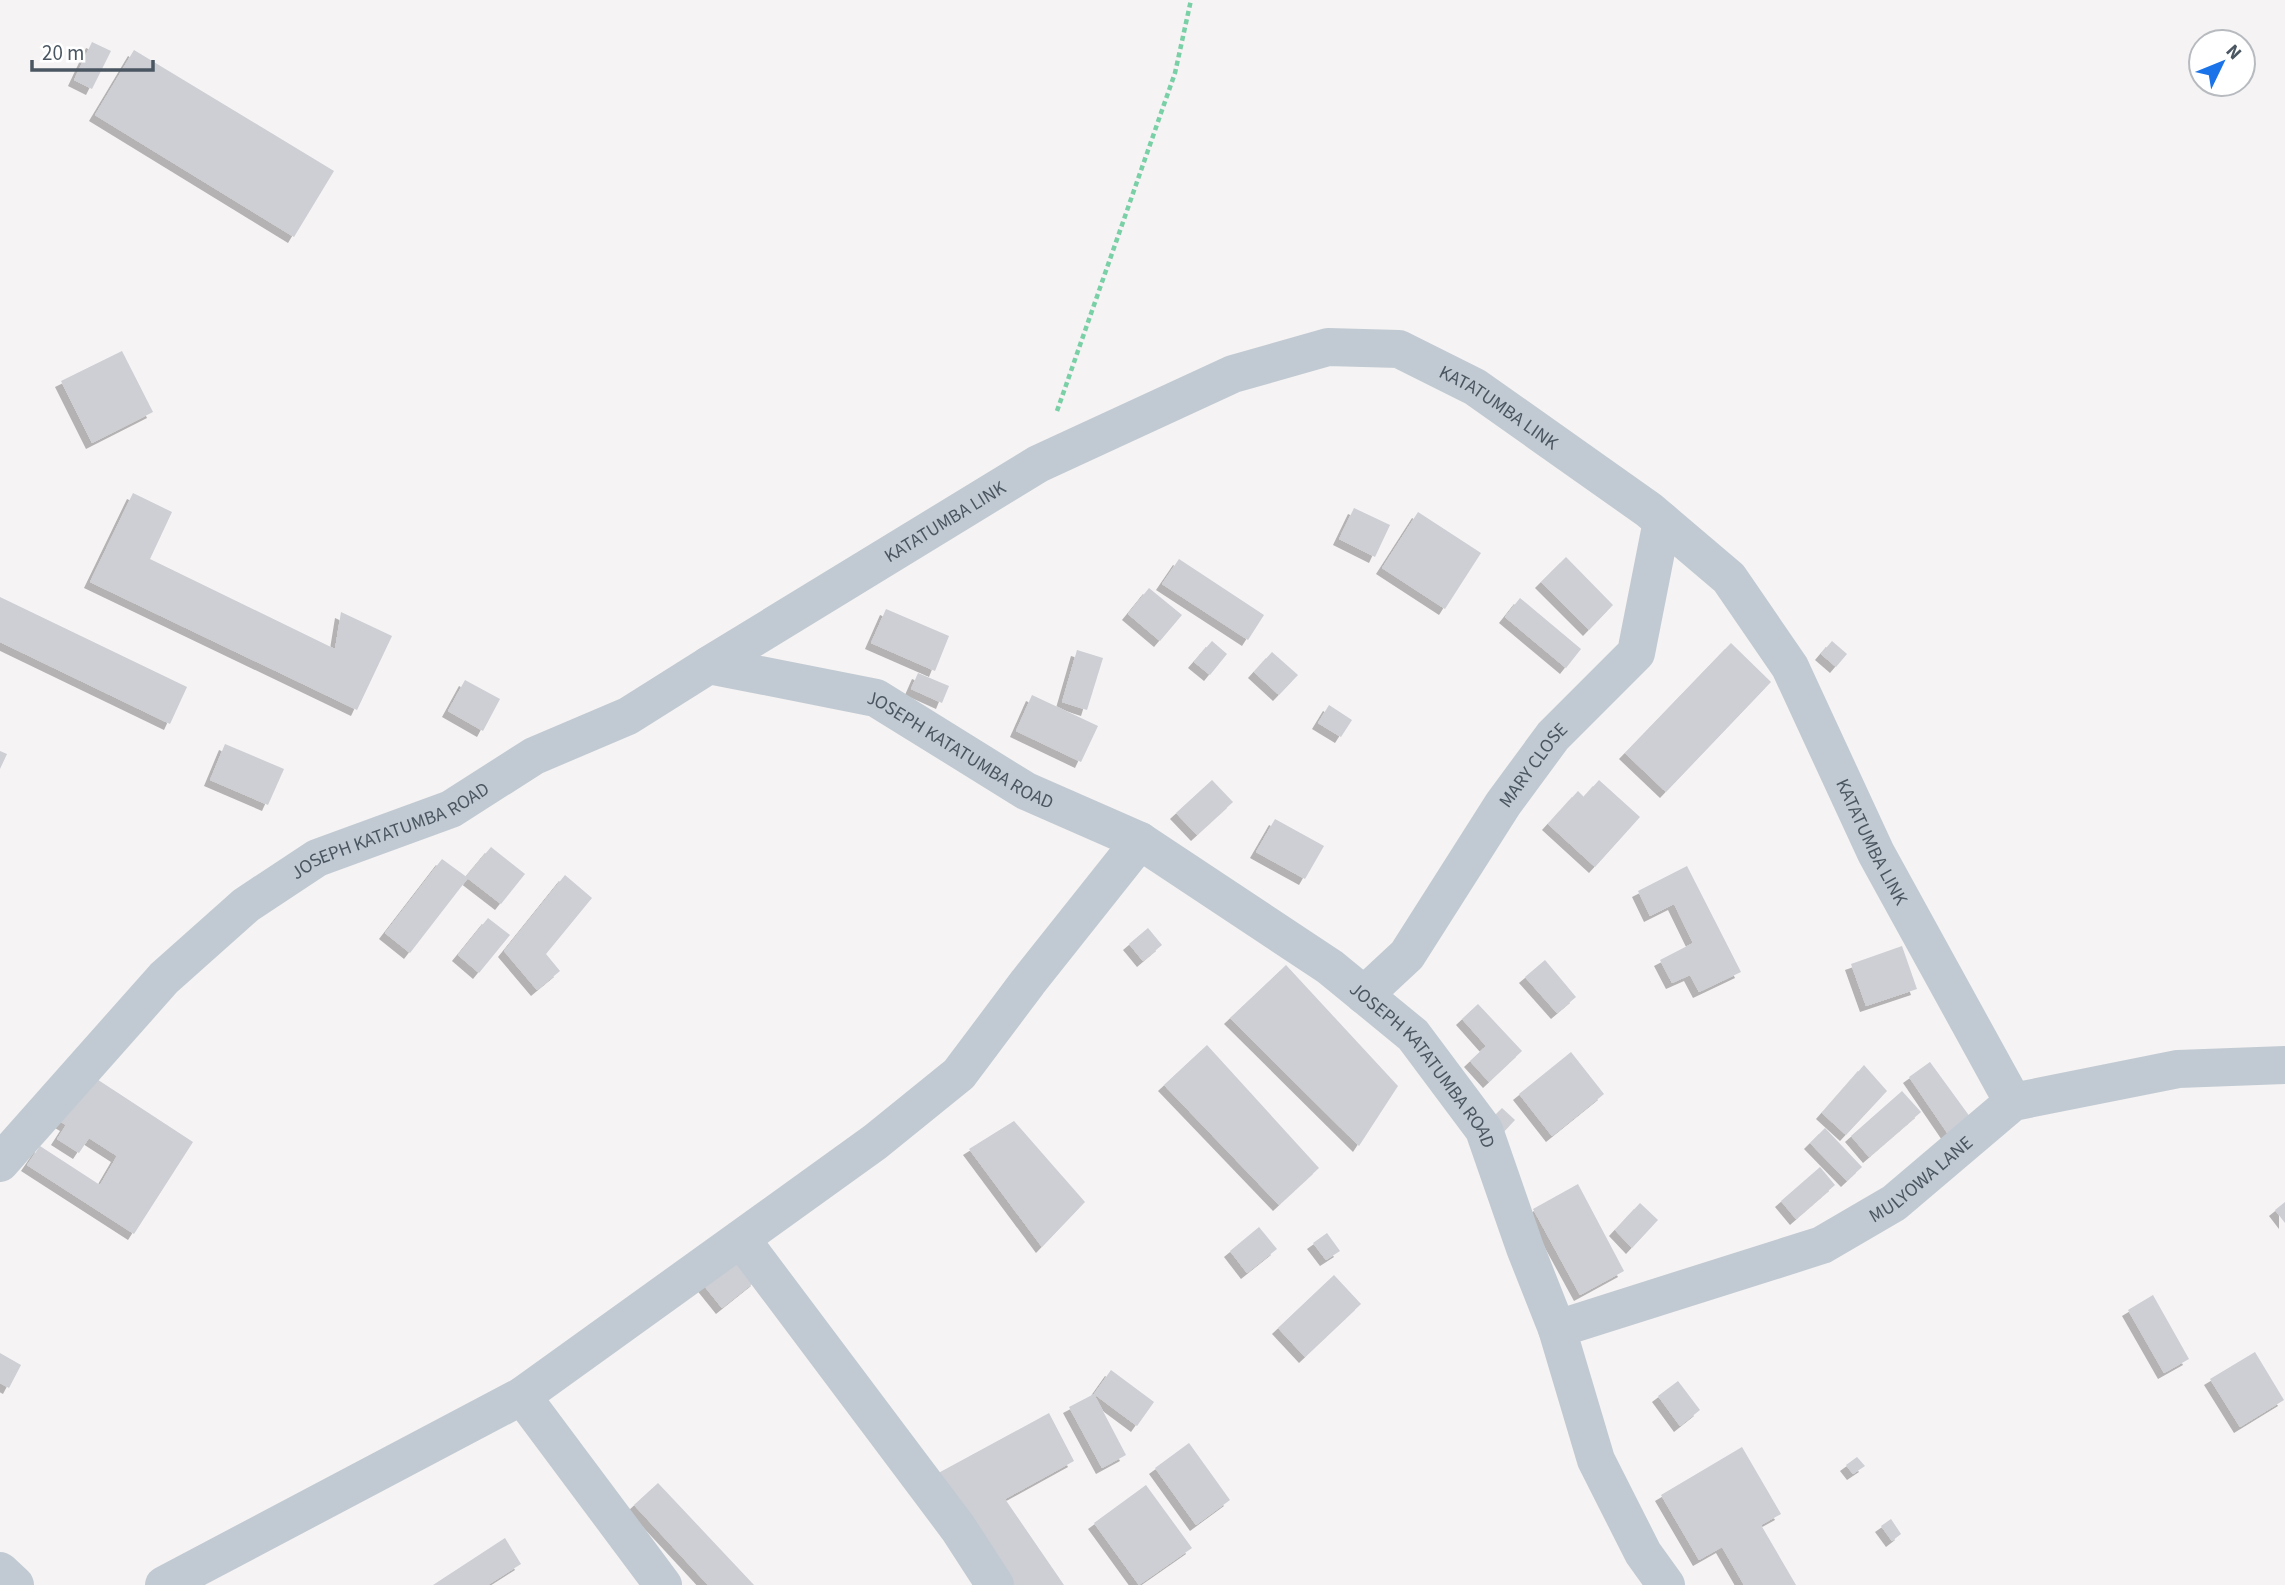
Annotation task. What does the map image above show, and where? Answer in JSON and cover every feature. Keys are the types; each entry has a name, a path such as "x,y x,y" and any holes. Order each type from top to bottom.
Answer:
{"street":[{"name":"KATATUMBA LINK","path":"709,665 1038,464 1233,374 1328,347 1399,349 1475,387 1662,521 1729,578 1790,667 1876,853 2013,1102"},
{"name":"MARY CLOSE","path":"1364,995 1407,955 1503,804 1553,736 1636,653 1662,521"},
{"name":"JOSEPH KATATUMBA ROAD","path":"0,1163 164,978 246,905 317,858 451,809 534,757 628,716 709,665 876,698 1026,791 1140,841 1330,967 1413,1035 1484,1130 1525,1248 1558,1329 1596,1460 1643,1553 1666,1585"},
{"path":"164,1585 522,1396 875,1142 959,1074 1140,841"},
{"name":"MULYOWA LANE","path":"1558,1329 1822,1245 1894,1203 2013,1102 2178,1069 2285,1065"},
{"path":"741,1239 958,1528 995,1585"},
{"path":"522,1396 663,1585"},
{"path":"0,1571 15,1585"}],"path":[{"path":"1038,464 1175,73 1191,0"}],"building":[{"path":"92,42 111,51 92,89 74,80"},
{"path":"134,50 334,171 294,237 95,115"},
{"path":"122,351 153,412 92,443 61,381"},
{"path":"133,493 172,512 150,559 335,649 341,612 392,636 357,710 90,582"},
{"path":"1354,508 1390,525 1375,557 1339,539"},
{"path":"1418,512 1481,553 1445,609 1382,568"},
{"path":"1566,557 1613,605 1589,630 1541,582"},
{"path":"1179,559 1264,615 1248,640 1162,584"},
{"path":"1149,588 1182,615 1160,641 1128,614"},
{"path":"0,597 187,687 170,724 0,642"},
{"path":"1520,598 1581,649 1566,668 1505,617"},
{"path":"886,609 949,636 935,671 871,643"},
{"path":"1212,641 1227,654 1210,675 1194,662"},
{"path":"1832,641 1847,654 1836,667 1821,654"},
{"path":"1731,643 1771,682 1666,792 1625,753"},
{"path":"1077,650 1103,658 1087,710 1062,702"},
{"path":"1272,652 1298,675 1279,695 1254,672"},
{"path":"918,673 949,686 942,703 911,689"},
{"path":"465,680 500,699 483,731 448,711"},
{"path":"1032,695 1098,726 1081,762 1016,731"},
{"path":"1329,705 1352,720 1341,737 1318,723"},
{"path":"225,744 284,769 268,805 210,780"},
{"path":"0,751 7,754 0,769"},
{"path":"1212,780 1233,802 1197,835 1176,813"},
{"path":"1599,780 1640,817 1595,867 1548,824 1578,791 1584,797"},
{"path":"1275,819 1324,846 1305,879 1256,852"},
{"path":"491,847 525,874 501,904 466,877"},
{"path":"442,859 468,878 410,953 385,933"},
{"path":"1687,866 1741,972 1699,992 1690,975 1672,983 1660,960 1693,943 1674,904 1650,916 1638,891"},
{"path":"565,875 592,898 546,954 560,971 537,990 504,951"},
{"path":"488,918 510,935 479,973 458,955"},
{"path":"1148,928 1162,945 1143,961 1129,944"},
{"path":"1902,946 1917,989 1866,1006 1851,964"},
{"path":"1545,960 1576,997 1557,1013 1525,977"},
{"path":"1286,965 1398,1086 1359,1146 1230,1018"},
{"path":"1478,1004 1522,1051 1489,1082 1470,1061 1486,1046 1462,1019"},
{"path":"1207,1045 1319,1168 1279,1205 1164,1085"},
{"path":"1571,1052 1604,1094 1552,1136 1519,1094"},
{"path":"1930,1062 1973,1121 1950,1137 1909,1077"},
{"path":"1864,1065 1887,1091 1846,1135 1822,1113"},
{"path":"86,1072 193,1142 134,1234 27,1165 40,1146 100,1185 117,1156 89,1138 79,1153 57,1139 66,1125 56,1119"},
{"path":"1902,1091 1921,1112 1869,1157 1851,1136"},
{"path":"1502,1108 1515,1120 1499,1137 1485,1125"},
{"path":"1014,1121 1085,1202 1042,1247 969,1149"},
{"path":"1825,1128 1862,1167 1847,1181 1810,1143"},
{"path":"1820,1167 1835,1185 1796,1219 1781,1201"},
{"path":"1578,1184 1624,1271 1580,1295 1533,1209"},
{"path":"2285,1202 2285,1223 2275,1210"},
{"path":"1640,1203 1658,1220 1632,1248 1615,1230"},
{"path":"1259,1227 1277,1249 1247,1273 1230,1251"},
{"path":"1327,1233 1340,1251 1326,1260 1313,1243"},
{"path":"731,1249 757,1280 722,1308 697,1277"},
{"path":"1334,1275 1361,1304 1305,1357 1278,1328"},
{"path":"2153,1295 2189,1359 2164,1373 2128,1310"},
{"path":"2255,1352 2284,1400 2240,1427 2210,1379"},
{"path":"0,1353 21,1365 9,1388 0,1383"},
{"path":"1111,1370 1154,1402 1137,1426 1094,1394"},
{"path":"1678,1381 1700,1410 1680,1426 1658,1396"},
{"path":"1094,1394 1126,1455 1102,1468 1069,1407"},
{"path":"1049,1413 1074,1461 1005,1499 1064,1585 1000,1585 931,1477"},
{"path":"1189,1443 1230,1500 1196,1525 1155,1468"},
{"path":"1742,1447 1781,1514 1761,1525 1796,1585 1744,1585 1722,1547 1699,1560 1661,1495"},
{"path":"1857,1457 1865,1466 1853,1474 1846,1465"},
{"path":"658,1483 754,1585 708,1585 634,1505"},
{"path":"1146,1485 1192,1548 1139,1585 1094,1523"},
{"path":"1891,1519 1901,1534 1892,1541 1881,1526"},
{"path":"505,1538 521,1564 488,1585 433,1585"}]}
